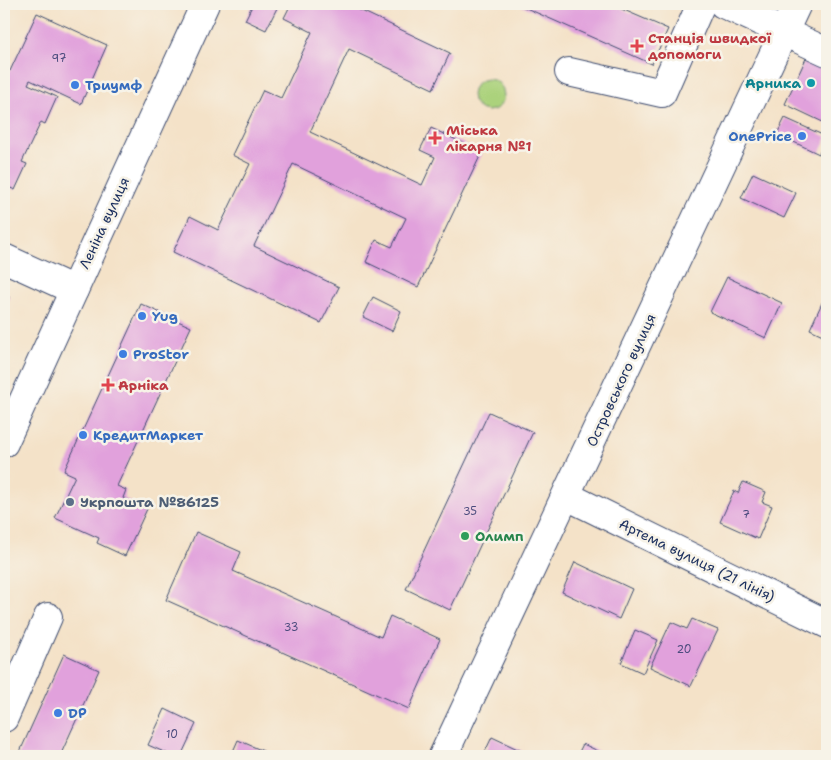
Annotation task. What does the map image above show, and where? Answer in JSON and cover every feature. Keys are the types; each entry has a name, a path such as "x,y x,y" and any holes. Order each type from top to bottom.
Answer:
{"street":[{"name":"Леніна вулиця","path":"4,443 205,4"},
{"path":"569,72 662,92 702,4"},
{"path":"723,4 827,52"},
{"name":"Островського вулиця","path":"443,756 797,4"},
{"path":"4,258 74,290"},
{"name":"Артема вулиця (21 лiнiя)","path":"567,496 827,624"},
{"path":"4,718 48,617"}],"green space":[{"path":"488,79 494,80 499,84 503,89 503,101 499,106 494,110 488,111 482,110 477,106 473,101 472,95 473,89 477,84 482,80"}],"building":[{"path":"253,4 279,4 266,30 245,20"},
{"path":"291,4 347,4 450,53 433,89 349,49 310,132 422,185 435,157 420,150 431,128 482,152 418,287 366,262 376,240 392,247 406,218 293,164 254,246 339,287 321,323 173,252 190,216 218,230 250,164 232,155 263,90 281,98 312,32 284,18"},
{"name":"Станція швидкої допомоги","path":"517,4 610,4 668,29 652,64"},
{"path":"37,13 107,45 81,104 30,80 28,84 57,97 45,124 41,122 22,162 27,164 15,190 4,185 4,69 10,71"},
{"name":"Арника","path":"808,54 827,63 827,124 785,104"},
{"name":"OnePrice","path":"785,118 827,137 819,154 777,134"},
{"path":"753,173 796,193 784,218 741,198"},
{"path":"727,277 782,303 766,338 710,312"},
{"path":"4,289 9,297 4,315"},
{"path":"827,292 827,337 810,329"},
{"path":"373,297 401,311 392,331 363,317"},
{"path":"141,304 191,327 117,486 126,490 123,498 147,509 125,556 97,543 99,538 55,518 75,476 64,471"},
{"path":"489,412 533,432 450,610 406,589"},
{"path":"743,482 766,492 762,502 772,506 758,539 720,522 734,491 738,493"},
{"path":"196,532 241,552 233,571 381,637 390,616 440,639 409,709 166,600"},
{"path":"575,562 632,589 619,619 562,592"},
{"path":"692,619 718,630 691,686 650,667 671,622 687,629"},
{"path":"635,630 658,640 643,673 621,663"},
{"name":"DP","path":"64,654 99,670 60,756 18,756"},
{"path":"165,709 196,724 181,756 173,756 148,745"},
{"path":"492,737 526,753 524,756 483,756"},
{"path":"238,740 270,754 269,756 231,756"},
{"path":"583,744 609,756 577,756"}],"place":[{"name":"Станція швидкої допомоги","path":"637,46"},
{"name":"Арника","path":"811,83"},
{"name":"Триумф","path":"75,85"},
{"name":"OnePrice","path":"802,136"},
{"name":"Міська лікарня №1","path":"435,138"},
{"name":"Yug","path":"142,316"},
{"name":"ProStor","path":"123,354"},
{"name":"Арніка","path":"108,385"},
{"name":"КредитМаркет","path":"83,435"},
{"name":"Укрпошта №86125","path":"70,502"},
{"name":"Олимп","path":"465,536"},
{"name":"DP","path":"58,713"}]}
